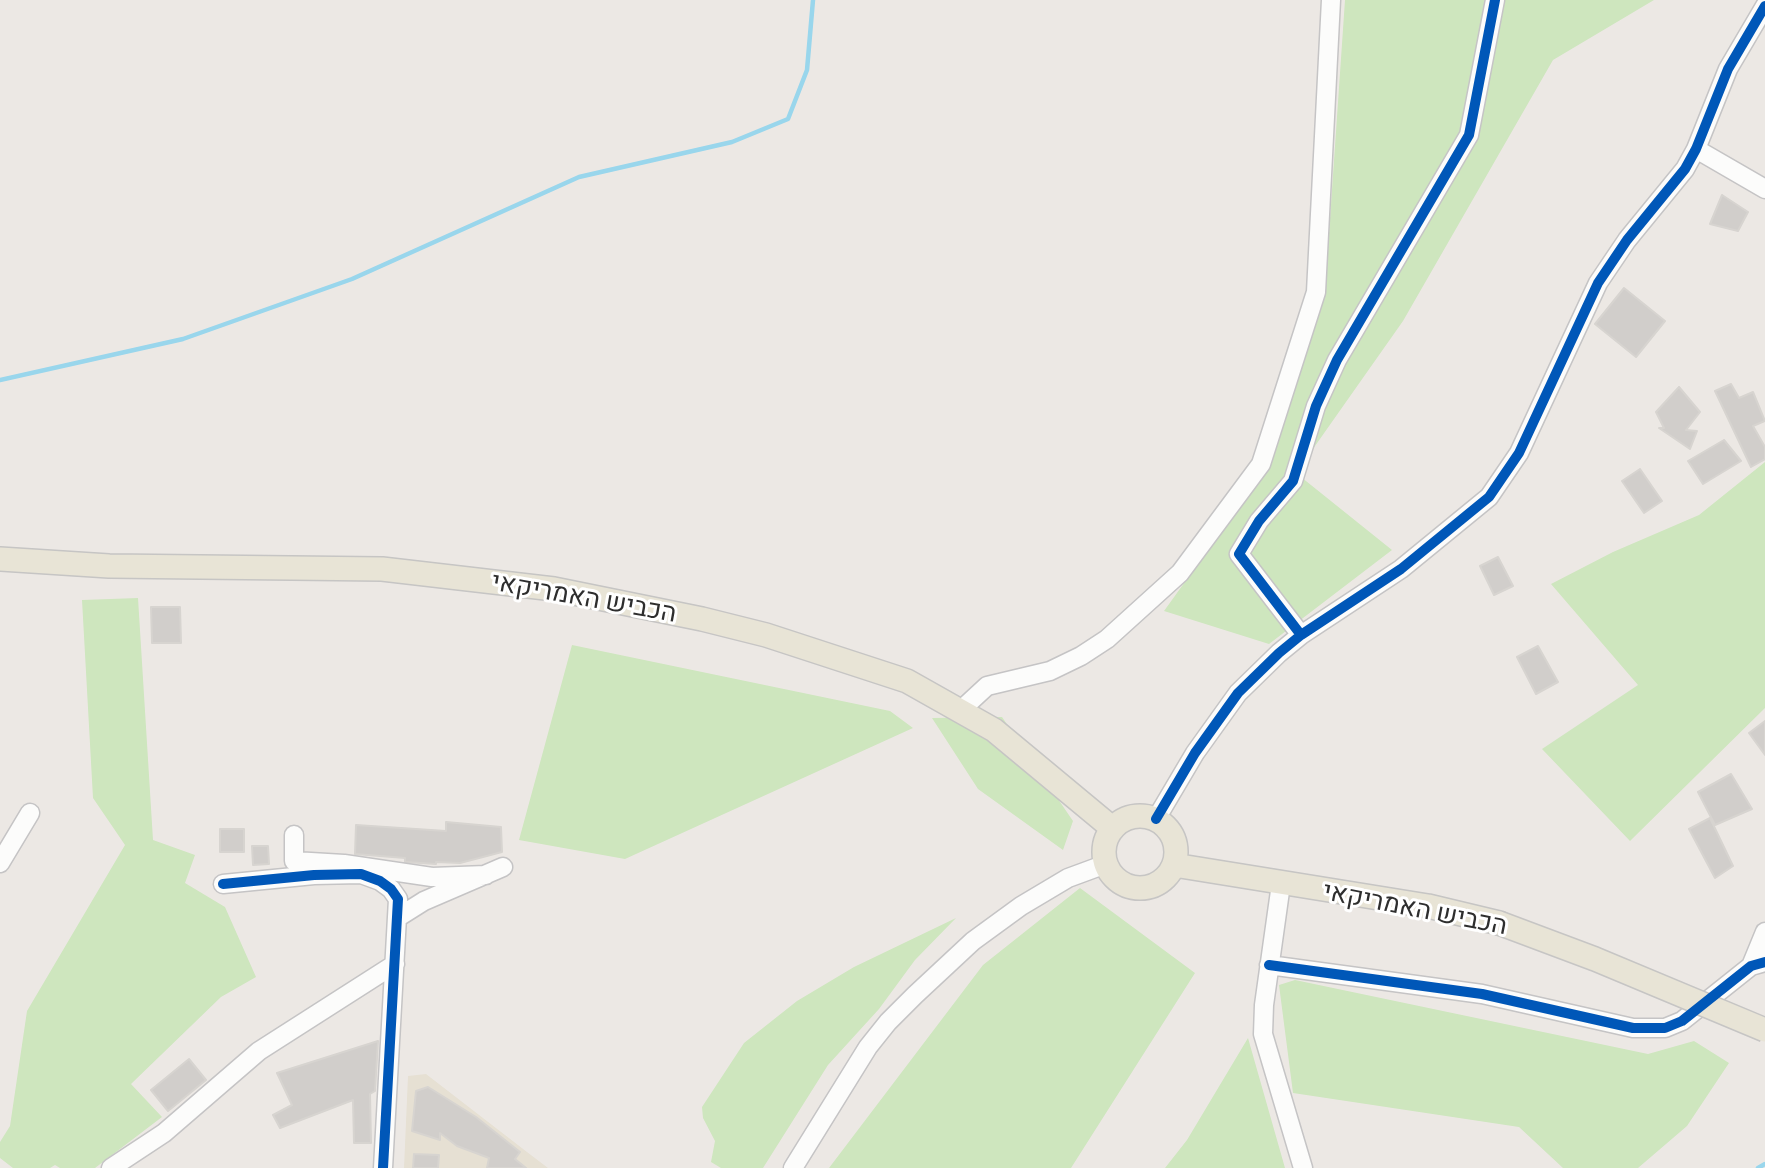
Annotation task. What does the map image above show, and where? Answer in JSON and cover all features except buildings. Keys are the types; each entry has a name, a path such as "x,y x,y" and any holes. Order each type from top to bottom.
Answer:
{"main road":[{"name":"הכביש האמריקאי","path":"0,558 109,565 382,569 554,589 645,606 766,635 907,681 961,710 994,730 1112,828"},
{"path":"1144,815 1156,819 1172,834 1175,844 1174,865 1167,876 1146,888 1133,888 1121,883 1112,875 1106,864 1104,845 1112,828 1121,820 1132,816 1144,815"},
{"name":"הכביש האמריקאי","path":"1174,865 1428,906 1499,923 1595,959 1765,1030"}],"street":[{"path":"961,710 987,686 1051,671 1107,639 1180,573 1261,464 1317,292 1331,0"},
{"path":"1301,635 1239,554 1259,522 1293,481 1317,406 1337,360 1469,135 1495,0"},
{"path":"1156,819 1195,753 1238,693 1301,635 1390,577 1489,497 1518,453 1598,283 1627,240 1685,169 1696,149 1728,69 1765,6"},
{"path":"1696,149 1765,189"},
{"path":"0,863 30,813"},
{"path":"294,835 294,862 344,864 432,877 486,875"},
{"path":"793,1168 868,1047 915,995 973,941 1021,906 1068,878 1106,864"},
{"path":"397,918 424,901 503,867"},
{"path":"223,884 314,875 361,874 380,881 391,889 398,900 383,1168"},
{"path":"1281,884 1264,1005 1263,1034 1303,1168"},
{"path":"1269,965 1482,994 1633,1028 1665,1028 1682,1021 1758,964 1765,932"},
{"path":"111,1168 164,1133 259,1051 396,964"}],"shaded area":[{"path":"426,1074 548,1168 404,1168 408,1076"}],"green space":[{"path":"1345,0 1654,0 1553,60 1403,321 1296,473 1392,550 1269,644 1164,611 1267,468 1325,292"},
{"path":"1765,462 1765,708 1630,841 1542,749 1638,685 1551,584 1613,552 1699,515"},
{"path":"138,598 153,840 195,855 185,883 225,907 256,977 221,997 131,1084 162,1117 95,1168 60,1168 55,1165 50,1168 13,1168 0,1158 0,1142 10,1126 27,1011 125,845 93,798 82,600"},
{"path":"572,645 890,711 913,728 625,859 519,840"},
{"path":"1002,717 1073,821 1063,850 978,789 932,718"},
{"path":"1080,888 1195,973 1071,1168 829,1168 983,965"},
{"path":"956,918 915,960 879,1009 828,1065 763,1168 721,1168 711,1162 715,1141 703,1118 702,1107 744,1043 797,1001 854,967"},
{"path":"1295,980 1648,1054 1694,1041 1729,1063 1687,1126 1638,1168 1563,1168 1519,1127 1293,1093 1279,985"},
{"path":"1248,1038 1285,1168 1165,1168 1187,1140"}],"waterway":[{"path":"0,380 183,339 352,279 579,177 732,142 788,119 807,70 813,0"},
{"path":"1758,1168 1765,1164"}],"cycle path":[{"path":"1301,635 1239,554 1259,521 1293,481 1316,406 1337,360 1469,135 1495,0"},
{"path":"1156,819 1195,753 1238,693 1279,653 1301,635 1401,569 1489,497 1519,453 1598,283 1627,240 1685,169 1696,149 1728,69 1765,6"},
{"path":"223,884 314,875 361,874 380,881 391,889 398,899 383,1168"},
{"path":"1269,965 1482,994 1633,1028 1665,1028 1682,1021 1751,966 1765,962"}]}
